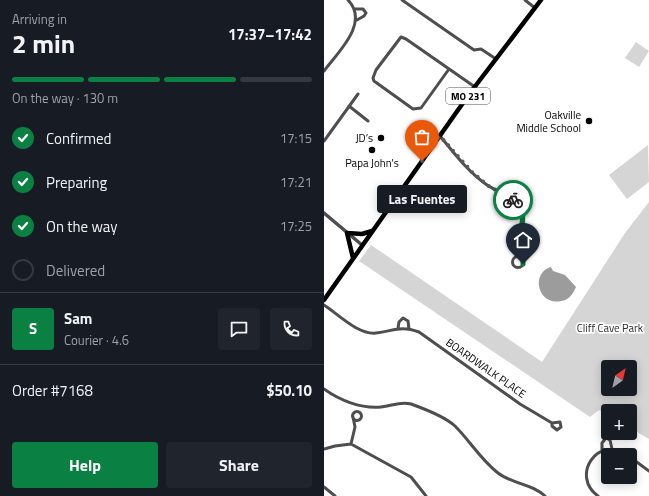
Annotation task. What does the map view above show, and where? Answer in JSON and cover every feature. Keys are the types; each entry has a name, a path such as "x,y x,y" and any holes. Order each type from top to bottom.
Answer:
{"main road":[{"name":"MO 231","path":"324,300 475,87 541,0"},
{"path":"353,258 347,233 355,234 372,231"}],"street":[{"path":"324,71 356,26 357,20 354,9 348,0"},
{"path":"402,0 474,50 481,49 496,59"},
{"path":"525,0 535,8"},
{"path":"354,9 363,9 366,13 357,20"},
{"path":"449,69 421,108 417,110 374,81 372,78 401,37 449,69 475,87"},
{"path":"324,141 358,94"},
{"path":"349,106 368,121"},
{"path":"440,136 472,172 487,185 514,201 519,207 523,219 519,256"},
{"path":"324,213 362,245"},
{"name":"BOARDWALK PLACE","path":"324,305 357,328 366,332 375,333 398,328 419,332 520,404 552,422"},
{"name":"BOARDWALK PLACE","path":"398,328 399,322 403,318 408,321 409,329"},
{"path":"324,389 337,397 360,405 381,407 406,403 446,420 456,428 479,456 499,474 536,490 545,496"},
{"path":"355,427 353,417 354,413 358,412 360,405"},
{"path":"351,444 355,427 361,415 358,412"},
{"path":"353,417 355,420 360,419"},
{"path":"602,448 602,443 606,438 610,440 612,448"},
{"path":"324,449 351,444 411,477 426,496"},
{"path":"598,496 587,484 587,474 590,463 594,457 601,452"},
{"path":"637,462 649,471"},
{"path":"324,487 335,496"}],"green space":[{"path":"636,42 649,51 639,67 625,58"},
{"path":"648,145 649,182 627,199 609,175"},
{"name":"Cliff Cave Park","path":"649,202 649,439 637,432 637,404 601,404 601,411 599,410 590,417 359,261 371,245 542,362 625,233"}],"shaded area":[{"path":"551,267 553,271 565,275 576,287 568,298 561,301 547,299 542,294 540,288 540,276 544,270"}],"way so far":[{"path":"422,161 440,136 472,172 487,185 513,200"}],"place":[{"name":"Oakville Middle School","path":"589,121"},
{"name":"JD’s","path":"381,138"},
{"name":"Papa John's","path":"372,150"},
{"name":"Las Fuentes","path":"422,161"}],"route":[{"path":"513,200 523,213 519,256 523,259 523,264"}]}
